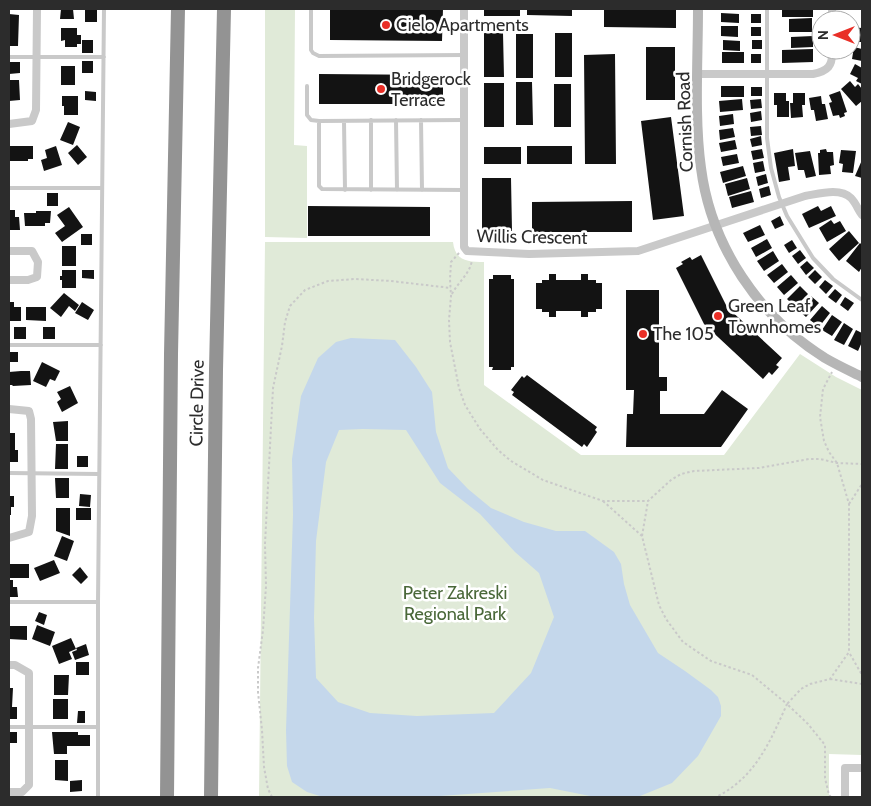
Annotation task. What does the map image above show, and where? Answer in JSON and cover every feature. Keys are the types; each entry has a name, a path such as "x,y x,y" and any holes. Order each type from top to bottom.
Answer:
{"highway":[{"name":"Circle Drive","path":"167,797 171,354 178,9"},
{"name":"Circle Drive","path":"211,797 216,370 224,9"}],"street":[{"path":"9,124 32,121 36,110 37,9"},
{"name":"Willis Crescent","path":"464,9 464,248 467,251 531,254 638,251 716,226"},
{"name":"Cornish Road","path":"698,9 698,142 706,194 716,226 736,269 764,307 797,337 824,357 862,377"},
{"path":"698,74 813,74 822,72 829,67 832,60"},
{"path":"716,226 805,196 827,193 840,193 851,198 862,215"},
{"path":"9,251 32,251 38,262 37,277 28,280 9,280"},
{"path":"9,409 29,411 32,516 29,532 9,538"},
{"path":"9,664 15,664 29,673 29,785 22,792 9,792"},
{"path":"845,797 845,768 862,768"}],"lane":[{"path":"98,797 101,188 104,9"},
{"path":"311,9 311,50 319,56 464,55"},
{"path":"767,9 767,138 771,168 782,204 787,216 813,258 834,278 862,300"},
{"path":"9,57 104,57"},
{"path":"307,86 308,115 311,120 464,120"},
{"path":"371,120 371,190"},
{"path":"396,120 397,190"},
{"path":"421,120 422,190"},
{"path":"319,121 319,186 324,190 464,190"},
{"path":"344,121 344,190"},
{"path":"9,188 101,188"},
{"path":"9,345 101,345"},
{"path":"9,473 99,474"},
{"path":"9,602 98,602"},
{"path":"9,727 97,727"}],"path":[{"path":"457,255 450,262 451,296 449,320 454,366 465,404 480,429 498,450 528,472 543,480 603,501 648,501"},
{"path":"451,296 472,264"},
{"path":"272,797 268,789 264,767 258,668 266,586 265,544 273,388 290,306 304,290 328,281 391,281 450,288"},
{"path":"829,378 823,389 820,423 829,452 837,463 849,504 849,652 862,675"},
{"path":"831,797 825,778 825,745 808,724 752,675 702,656 683,642 675,633 659,605 642,536 648,501 671,480 681,474 694,471 759,468 809,459 862,464"},
{"path":"849,504 862,484"},
{"path":"603,501 642,536"},
{"path":"830,679 849,652"},
{"path":"716,797 730,790 748,773 767,748 787,704 801,689 810,684 830,679 862,684"}],"green space":[{"path":"265,9 295,9 294,145 307,146 307,238 265,237"},
{"name":"Peter Zakreski Regional Park","path":"265,242 453,242 459,257 473,262 484,262 484,385 581,455 724,455 800,354 836,377 862,390 862,755 829,754 829,797 259,797"}],"water":[{"path":"351,338 395,340 432,392 436,432 448,468 468,489 491,508 524,522 556,531 585,531 614,552 621,564 630,605 658,653 711,690 718,697 721,706 721,716 698,756 672,783 640,796 595,797 550,788 426,797 323,797 307,792 292,782 287,766 286,730 293,515 292,459 301,396 318,358 336,342","holes":["339,430 406,430 440,483 480,514 515,552 539,573 554,617 531,673 494,713 417,716 370,713 338,702 316,678 314,618 316,541 326,462"]}],"building":[{"path":"61,9 73,9 74,19 60,19"},
{"path":"85,9 97,9 97,22 85,22"},
{"name":"Cielo Apartments","path":"330,9 443,9 442,41 330,40"},
{"path":"484,9 520,9 520,16 484,16"},
{"path":"527,9 572,9 572,16 527,15"},
{"path":"604,9 676,9 676,28 604,27"},
{"path":"782,9 813,9 811,10 811,17 782,17"},
{"path":"721,13 739,14 739,23 721,22"},
{"path":"9,14 19,15 18,46 9,46"},
{"path":"751,14 761,14 761,23 751,23"},
{"path":"811,18 811,32 789,32 789,19"},
{"path":"721,26 738,26 738,37 721,36"},
{"path":"751,27 761,27 761,36 751,36"},
{"path":"61,28 77,28 77,35 81,35 81,44 77,44 77,47 65,47 65,40 61,41"},
{"path":"484,33 503,33 504,77 484,77"},
{"path":"555,33 572,33 572,77 555,77"},
{"path":"516,34 533,34 533,78 516,78"},
{"path":"811,36 811,47 791,48 791,37"},
{"path":"82,40 93,40 93,53 82,53"},
{"path":"723,40 740,41 740,51 723,50"},
{"path":"752,40 762,40 762,49 752,49"},
{"path":"646,47 675,47 675,100 646,100"},
{"path":"811,49 811,60 813,62 782,63 782,50"},
{"path":"722,52 744,52 744,63 722,63"},
{"path":"615,54 616,164 585,164 584,55"},
{"path":"751,54 761,54 761,63 751,63"},
{"path":"82,61 93,61 93,73 82,73"},
{"path":"9,62 20,62 20,73 9,74"},
{"path":"855,64 862,68 862,84 856,81 858,78 850,74"},
{"path":"61,66 75,66 75,85 61,85"},
{"name":"Bridgerock Terrace","path":"319,74 443,75 443,104 319,104"},
{"path":"9,80 19,80 20,100 9,101"},
{"path":"850,81 855,87 858,84 862,89 862,101 856,106 841,89"},
{"path":"516,82 532,82 533,125 516,125"},
{"path":"484,83 504,83 504,127 484,127"},
{"path":"554,84 571,84 571,127 554,127"},
{"path":"721,86 744,86 744,97 721,97"},
{"path":"751,87 762,87 762,96 751,96"},
{"path":"85,91 96,92 96,101 85,100"},
{"path":"840,91 847,112 844,113 845,116 840,118 839,115 833,116 829,103 832,102 829,95"},
{"path":"774,93 786,93 786,101 789,101 789,117 777,117"},
{"path":"793,93 805,93 805,105 802,105 803,117 791,118 790,103 793,103"},
{"path":"62,96 78,96 78,115 64,115"},
{"path":"821,96 828,119 816,121 814,110 811,110 809,98"},
{"path":"742,99 743,110 720,112 719,101"},
{"path":"761,99 762,108 751,109 750,100"},
{"path":"761,111 762,120 751,122 750,113"},
{"path":"733,114 734,124 720,126 719,116"},
{"path":"671,117 684,216 653,220 641,121"},
{"path":"68,122 80,127 73,145 60,140"},
{"path":"761,126 762,135 751,136 750,127"},
{"path":"733,128 735,137 720,140 719,130"},
{"path":"761,136 762,145 752,147 750,139"},
{"path":"735,140 737,149 721,152 719,143"},
{"path":"77,145 87,157 78,165 68,153"},
{"path":"9,146 33,146 33,159 28,159 28,161 9,161"},
{"path":"56,146 62,165 44,171 41,160 47,158 45,150"},
{"path":"527,146 572,146 572,164 527,164"},
{"path":"484,147 521,147 521,164 484,164"},
{"path":"762,149 764,158 753,160 751,151"},
{"path":"793,149 795,166 788,167 790,180 779,182 774,153"},
{"path":"826,149 827,152 833,152 834,165 830,166 831,174 819,175 818,153 820,153 820,150"},
{"path":"841,150 856,151 853,173 842,172 843,164 839,163"},
{"path":"810,151 816,176 806,178 804,170 798,170 795,153"},
{"path":"737,154 739,163 723,166 721,157"},
{"path":"862,160 862,178 855,176"},
{"path":"763,161 765,171 755,173 753,163"},
{"path":"743,166 746,176 723,183 720,172"},
{"path":"766,174 768,183 758,186 756,177"},
{"path":"482,178 511,178 512,231 482,231"},
{"path":"747,178 750,189 728,196 725,184"},
{"path":"769,186 771,195 761,198 759,189"},
{"path":"751,191 754,202 732,208 729,197"},
{"path":"47,193 58,193 58,206 47,206"},
{"path":"632,201 632,232 532,232 532,202"},
{"path":"308,206 430,207 430,236 308,236"},
{"path":"818,206 821,211 831,206 836,216 809,228 802,214"},
{"path":"69,207 83,227 62,242 55,233 65,226 57,215"},
{"path":"9,210 15,210 15,217 19,217 20,230 9,230"},
{"path":"36,211 51,211 50,223 45,223 45,226 25,226 24,213 36,213"},
{"path":"780,216 784,225 775,229 771,221"},
{"path":"831,220 834,224 840,221 846,231 827,242 819,228"},
{"path":"760,225 765,235 748,242 743,233"},
{"path":"849,231 859,243 839,261 829,249"},
{"path":"81,234 92,234 92,245 81,245"},
{"path":"767,239 772,248 756,257 751,248"},
{"path":"792,240 797,248 789,253 784,245"},
{"path":"860,243 862,245 862,267 859,272 846,261"},
{"path":"62,246 76,246 76,266 62,266"},
{"path":"800,250 806,258 798,264 792,256"},
{"path":"773,251 779,261 764,271 757,261"},
{"name":"Green Leaf Townhomes","path":"701,255 727,307 782,358 776,365 779,367 772,375 769,372 763,379 704,324 676,268 683,264 681,262 690,257 692,260"},
{"path":"807,261 814,268 806,275 800,267"},
{"path":"782,264 788,272 774,283 767,275"},
{"path":"62,270 76,270 76,288 62,288 60,276 62,276"},
{"path":"82,270 94,270 94,279 82,278"},
{"path":"815,270 822,277 815,284 808,277"},
{"path":"549,274 556,274 556,280 581,280 581,274 588,274 588,280 596,280 596,283 602,283 602,309 596,309 596,312 588,312 588,317 581,317 581,311 556,311 556,317 549,317 549,312 542,312 542,309 536,309 536,283 542,283 542,280 549,280"},
{"path":"493,275 511,275 511,279 514,279 514,367 511,367 511,370 492,370 493,367 489,367 489,279 493,279"},
{"path":"791,275 798,283 784,295 777,287"},
{"path":"825,280 833,286 826,294 819,287"},
{"path":"800,286 808,294 795,307 787,299"},
{"path":"835,289 842,295 836,303 828,297"},
{"name":"The 105","path":"626,290 659,290 659,377 667,377 667,391 660,391 660,414 704,414 722,390 748,409 721,447 626,447 627,414 633,414 634,390 626,390"},
{"path":"64,293 79,305 75,311 69,306 61,317 50,308"},
{"path":"811,296 819,303 806,317 798,310"},
{"path":"845,297 854,303 848,311 840,305"},
{"path":"9,302 14,302 14,307 21,307 21,321 9,321"},
{"path":"82,302 94,310 88,320 75,313"},
{"path":"822,306 830,313 819,327 810,320"},
{"path":"26,307 46,307 46,321 26,320"},
{"path":"832,315 842,322 832,336 822,330"},
{"path":"844,323 853,329 844,345 834,340"},
{"path":"14,327 26,327 26,339 14,339"},
{"path":"43,327 55,327 55,339 43,339"},
{"path":"856,330 862,333 862,342 858,351 848,346"},
{"path":"9,352 18,352 18,362 9,362"},
{"path":"42,362 60,371 55,381 50,379 46,387 33,381"},
{"path":"30,371 31,385 9,385 9,372"},
{"path":"527,375 597,427 595,430 597,432 587,447 584,444 582,447 512,395 514,392 511,390 522,376 524,378"},
{"path":"70,386 78,403 62,412 57,402 61,399 57,392"},
{"path":"68,421 68,441 56,441 53,422"},
{"path":"9,433 15,433 15,450 18,450 18,462 9,462"},
{"path":"56,444 68,444 68,469 55,469"},
{"path":"77,456 88,456 88,467 77,467"},
{"path":"55,478 69,478 69,498 56,498"},
{"path":"80,494 91,495 90,507 79,506"},
{"path":"9,496 14,496 14,507 11,507 11,515 9,515"},
{"path":"56,508 70,508 70,536 56,531"},
{"path":"76,508 91,508 91,520 76,520"},
{"path":"62,536 74,541 67,561 54,556"},
{"path":"54,560 60,573 40,581 34,568"},
{"path":"9,564 29,564 29,578 9,578"},
{"path":"80,567 88,577 81,584 72,575"},
{"path":"9,580 13,580 13,587 17,587 18,597 9,597"},
{"path":"39,612 47,615 44,625 35,621"},
{"path":"37,625 55,632 50,646 32,639"},
{"path":"9,626 27,626 27,640 9,639"},
{"path":"71,638 76,649 69,652 72,659 59,664 52,646"},
{"path":"86,644 89,655 75,660 72,652"},
{"path":"76,662 89,662 89,675 76,675"},
{"path":"54,675 69,675 68,695 54,695"},
{"path":"9,688 13,688 12,707 17,707 17,719 9,719"},
{"path":"53,699 68,699 68,719 53,719"},
{"path":"78,711 85,711 85,723 77,723"},
{"path":"9,732 17,732 17,743 9,743"},
{"path":"52,732 78,732 78,735 90,735 90,746 67,746 67,754 54,754"},
{"path":"55,760 68,760 68,781 55,780"},
{"path":"82,780 82,791 70,792 70,781"}],"place":[{"name":"Cielo Apartments","path":"386,25"},
{"name":"Bridgerock Terrace","path":"381,89"},
{"name":"Green Leaf Townhomes","path":"718,316"},
{"name":"The 105","path":"643,334"}]}
